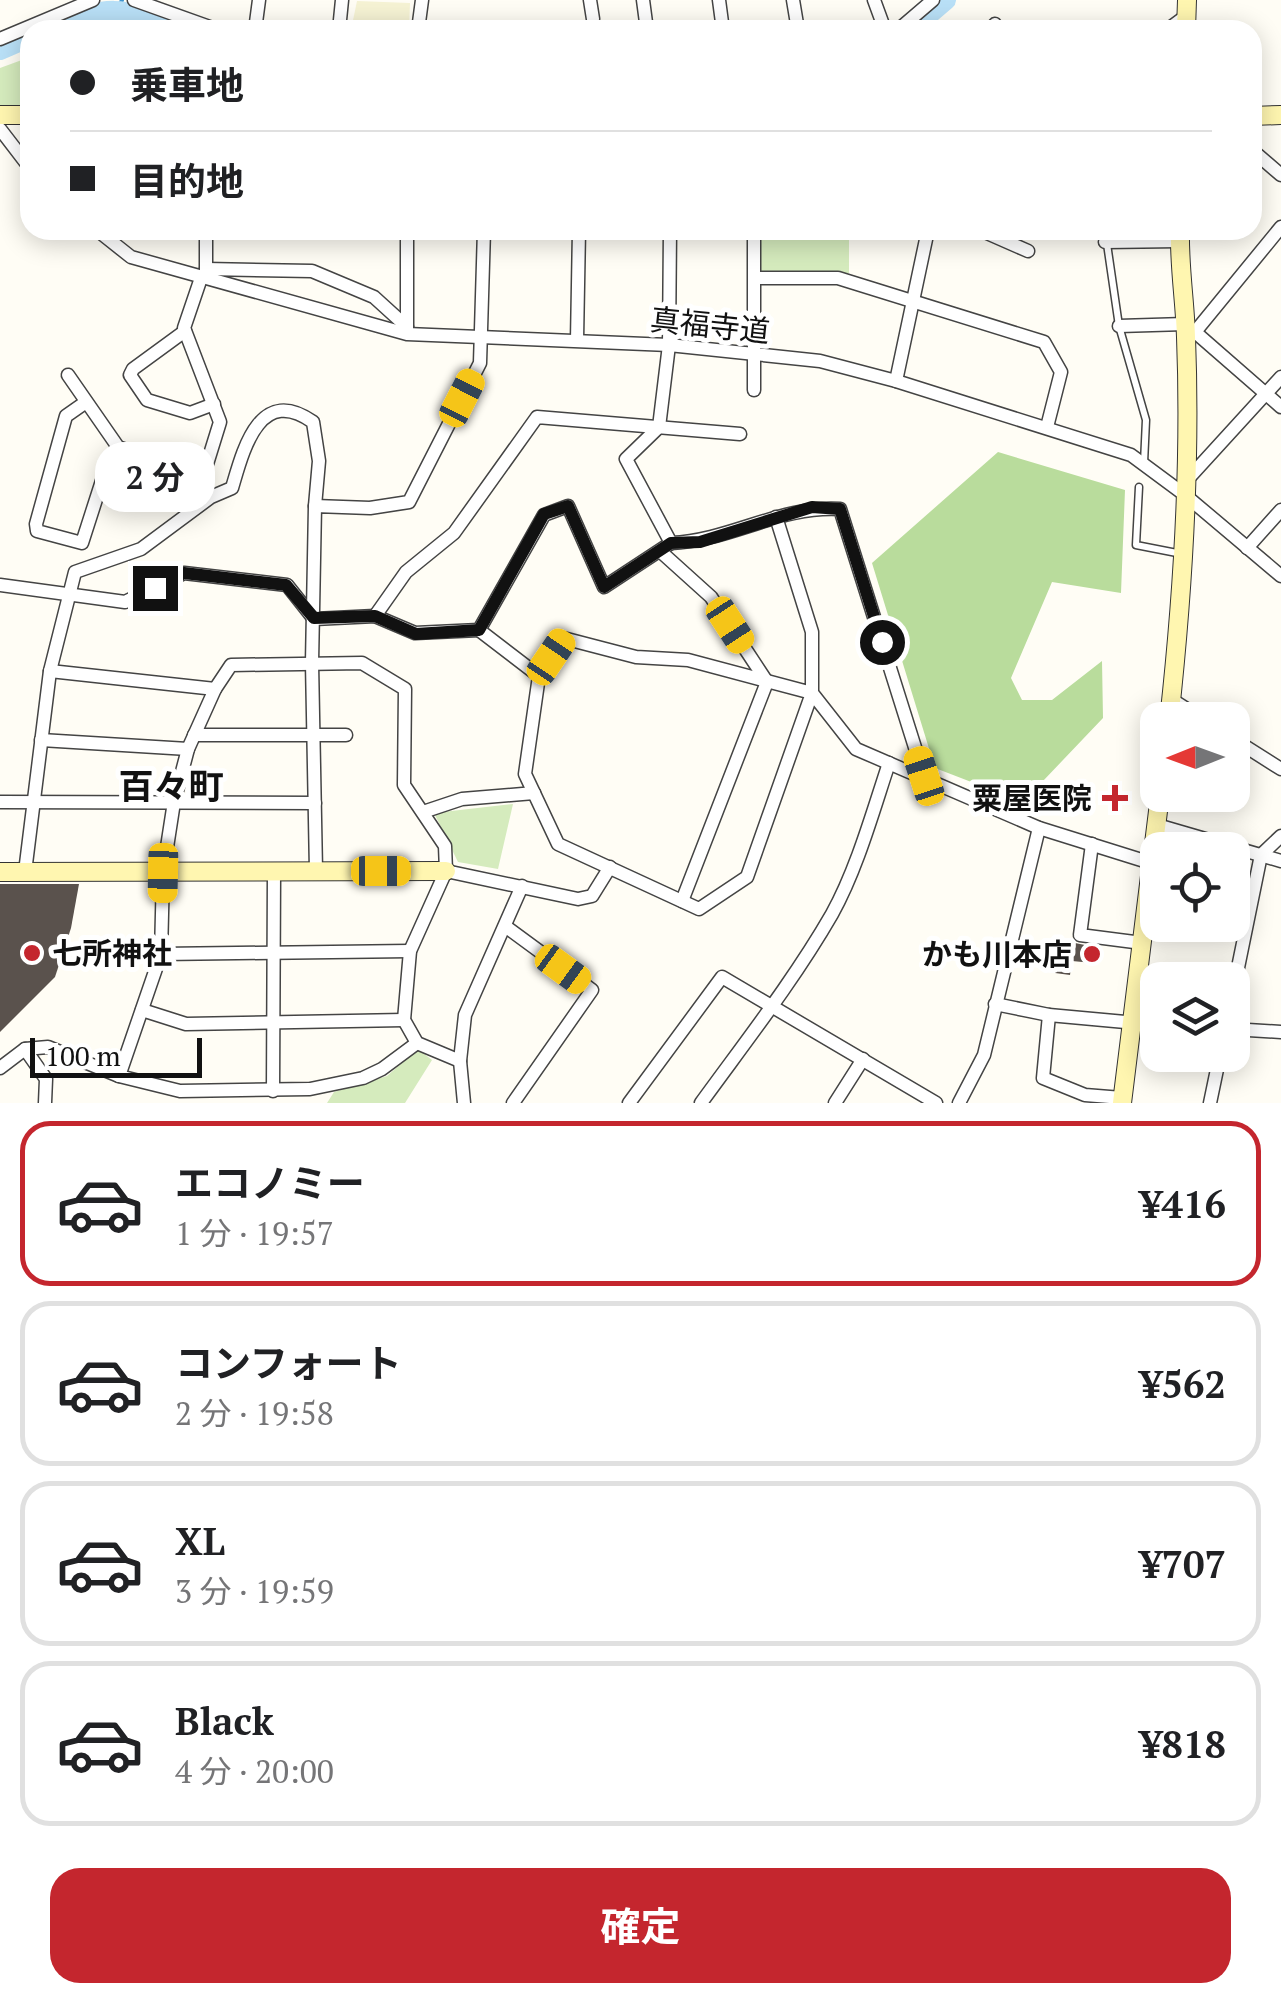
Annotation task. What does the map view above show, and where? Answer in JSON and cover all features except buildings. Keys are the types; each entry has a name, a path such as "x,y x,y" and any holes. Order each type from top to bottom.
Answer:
{"main road":[{"path":"1171,702 1186,488 1189,330 1180,240"},
{"path":"1156,832 1158,812"},
{"path":"0,872 446,871"},
{"path":"1122,1100 1142,943"}],"street":[{"path":"46,20 94,0"},
{"path":"134,0 173,7 198,20"},
{"path":"590,0 593,19"},
{"path":"910,20 934,0"},
{"path":"0,130 20,155"},
{"path":"1262,159 1281,175"},
{"path":"1189,330 1281,227"},
{"name":"真福寺道","path":"110,240 131,257 407,330 669,344 820,361 896,381 1118,449 1186,488 1281,576"},
{"path":"68,375 118,447 167,464 183,482 210,461 220,422 184,324 204,275 206,240"},
{"path":"407,240 407,330"},
{"path":"316,506 370,508 409,502 480,362 484,240"},
{"path":"577,340 579,240"},
{"path":"670,240 669,344 659,427 626,459 666,547 711,597 767,682"},
{"path":"754,240 754,390"},
{"path":"896,381 926,240"},
{"path":"1003,240 1028,251"},
{"path":"204,275 312,271 374,297 407,330"},
{"path":"756,278 838,278 1044,342 1062,372 1047,427"},
{"path":"1119,326 1189,330 1281,407"},
{"path":"185,332 133,368 130,375 145,398 160,404 190,413 214,404"},
{"path":"1186,488 1281,377"},
{"path":"86,402 66,416 36,524 38,531 82,543 109,459 118,447"},
{"path":"25,872 50,671 75,572 142,550 212,497 232,488 246,438 258,422 287,412 314,422 319,460 312,663 316,870"},
{"path":"375,616 406,572 454,532 536,417 740,434"},
{"path":"479,630 544,514 568,506 604,587 666,547 700,542 812,507 840,509 924,776"},
{"path":"1248,548 1281,510"},
{"path":"776,517 812,632 812,693 747,877 699,909 558,844 525,774 539,676 564,638 636,658 688,660 812,693 856,749 1040,828 1140,859"},
{"path":"0,585 125,602 184,573 286,585 314,618"},
{"path":"314,618 375,616 416,634 479,630 539,676"},
{"path":"119,1076 161,954 163,873 174,802 191,742 215,689 231,665 362,663 405,689 404,784 445,846 446,871 410,950 404,1020 417,1043 460,1061"},
{"path":"50,671 215,689"},
{"path":"682,901 767,682"},
{"path":"1171,699 1176,702"},
{"path":"42,740 191,742 346,735"},
{"path":"1250,749 1281,769"},
{"path":"701,1103 834,911 889,763"},
{"path":"423,812 462,800 534,793"},
{"path":"0,802 315,803"},
{"path":"1157,824 1281,861"},
{"path":"959,1103 984,1054 1040,828"},
{"path":"1239,962 1261,855 1281,836"},
{"path":"1092,844 1080,936 1142,943"},
{"path":"446,871 578,899 592,896 610,867"},
{"path":"273,1091 274,872"},
{"path":"464,1103 460,1061 465,1015 522,886"},
{"path":"505,926 592,990 513,1103"},
{"path":"161,954 410,950"},
{"path":"629,1103 722,977 936,1103"},
{"path":"995,1004 1140,1024"},
{"path":"142,1010 186,1024 404,1020"},
{"path":"1050,1014 1043,1078 1085,1095 1122,1100"},
{"path":"1250,1030 1281,1032"},
{"path":"0,1068 25,1048 48,1047 119,1076 180,1091 310,1089 363,1078 417,1043"},
{"path":"25,1048 46,1078 44,1103"},
{"path":"836,1103 863,1059"},
{"path":"1210,1103 1216,1072"}],"lane":[{"path":"1106,240 1119,326 1146,420 1144,463"},
{"path":"1140,487 1136,545 1183,554"}],"shaded area":[{"path":"357,1 410,3 409,20 353,20"}],"green space":[{"path":"20,61 20,106 0,106 0,68"},
{"path":"759,240 849,240 849,273 761,274"},
{"path":"998,452 1125,490 1121,593 1052,582 1011,678 1022,700 1052,700 1102,661 1103,718 1023,802 935,768 872,563"},
{"path":"513,804 498,869 458,862 434,813"},
{"path":"418,1049 432,1060 405,1103 327,1103 334,1092 387,1076"}],"waterway":[{"path":"117,10 122,0"},
{"path":"923,20 946,0"},
{"path":"75,20 114,11 153,20"},
{"path":"0,50 20,41"}],"place":[{"name":"粟屋医院","path":"1115,798"},
{"name":"七所神社","path":"32,953"},
{"name":"かも川本店","path":"1092,954"}],"district":[{"name":"百々町","path":"171,786"}],"route":[{"path":"155,588 184,573 286,585 314,618 375,616 416,634 479,630 544,514 568,506 604,587 671,543 700,542 812,507 840,509 882,642"}]}
